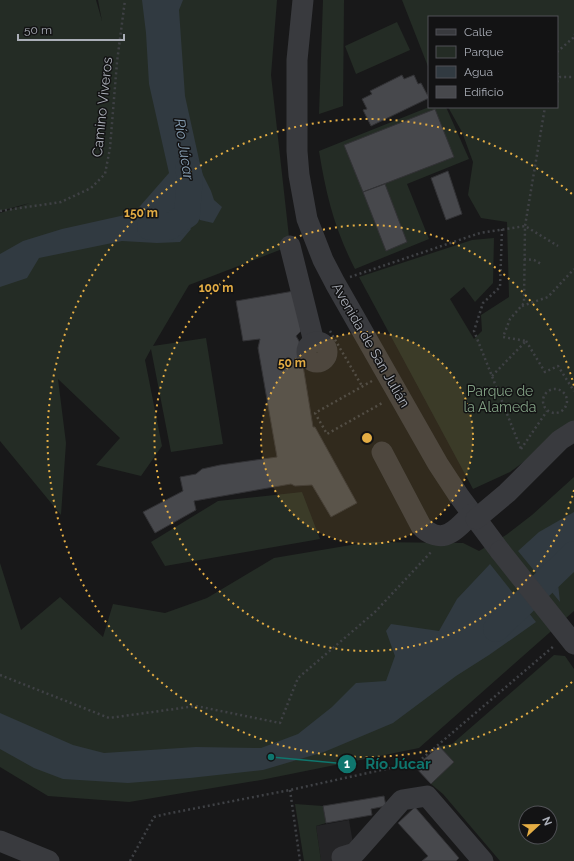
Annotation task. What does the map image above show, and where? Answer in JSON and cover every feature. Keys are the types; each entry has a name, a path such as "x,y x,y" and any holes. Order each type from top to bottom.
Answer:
{"street":[{"name":"Avenida de San Julián","path":"304,0 297,60 297,150 299,175 307,219 335,283 438,464 459,496 566,644"},
{"path":"290,246 323,338"},
{"path":"382,452 421,526 426,532 437,536 449,534 507,493 560,440 574,431"},
{"path":"459,496 478,498 507,493"},
{"path":"496,546 494,522 507,493"},
{"path":"342,857 355,853 402,800 427,796 483,861"},
{"path":"0,841 49,861"}],"path":[{"name":"Camino Viveros","path":"0,211 61,202 91,188 105,174 110,148 117,62 125,0"},
{"path":"558,51 573,38 574,34"},
{"path":"560,77 574,77"},
{"path":"545,108 525,226 524,303 510,320 503,337 526,341 545,372 558,366 574,391"},
{"path":"335,283 480,233 502,229 525,226 558,246"},
{"path":"502,229 500,287 483,303 474,331 521,449 547,411"},
{"path":"524,259 534,260 541,264"},
{"path":"522,306 548,297 574,269"},
{"path":"323,338 362,386"},
{"path":"492,376 526,341"},
{"path":"386,373 315,412 326,434 399,394"},
{"path":"553,389 562,391 567,398 564,409 558,414 547,411 544,408 542,400 546,392 553,389"},
{"path":"0,675 109,718 196,706 280,723 298,678 375,612 449,534"},
{"path":"130,861 154,817 290,790 418,762 566,644"},
{"path":"290,790 300,861"}],"shaded area":[{"path":"349,820 356,861 321,861 316,826"}],"green space":[{"path":"0,0 96,0 102,21 98,0 277,0 271,75 290,246 189,285 153,346 206,338 223,444 171,452 151,349 145,360 162,446 141,476 96,465 120,438 58,379 66,443 61,515 0,441 0,213 30,203 0,211"},
{"path":"323,0 344,0 343,106 319,114"},
{"name":"Parque de la Alameda","path":"402,0 574,0 574,425 510,472 473,489 359,277 472,240 494,238 493,283 475,302 464,287 450,299 474,339 482,331 481,315 509,297 507,222 481,218 468,195 473,162 462,132 449,108 558,108 558,16 428,16 428,66"},
{"path":"397,22 410,50 356,74 345,46"},
{"path":"428,107 446,108 469,159 407,184 429,239 355,269 348,255 332,212 319,151"},
{"path":"574,477 574,611 419,748 261,780 129,802 48,796 0,767 0,563 21,630 60,597 103,637 113,604 165,613 207,598 274,558 369,542 463,543 479,551 506,535 532,515"},
{"path":"302,492 320,539 165,566 151,542 218,501"},
{"path":"554,655 565,656 574,669 574,861 500,861 443,794 431,784 454,762 439,746 452,744"},
{"path":"295,804 323,806 326,823 316,826 321,861 304,861"}],"water":[{"path":"142,0 183,0 179,10 185,96 202,173 214,200 222,207 213,223 200,220 188,205 179,212 191,229 180,242 157,243 122,241 39,258 27,278 0,287 0,254 23,241 62,229 134,213 169,173 149,84 146,33"},
{"path":"574,512 574,564 558,584 560,602 518,551 539,532"},
{"path":"490,564 536,622 456,676 393,723 324,752 263,770 128,783 63,779 34,768 0,749 0,713 73,745 104,753 196,747 261,748 298,734 332,707 356,683 386,681 395,656 386,631 391,624 439,631 457,599"}],"building":[{"path":"402,75 404,79 414,75 418,84 421,83 428,98 371,126 363,110 367,109 362,99 372,94 370,91"},
{"path":"435,109 454,157 363,192 344,145"},
{"path":"448,171 462,214 446,220 431,178"},
{"path":"385,184 407,242 386,251 363,192"},
{"path":"294,291 301,331 296,336 299,341 313,427 315,427 357,503 331,517 312,485 295,486 291,484 194,501 196,510 155,533 143,512 183,491 180,477 196,474 202,469 220,465 277,457 258,348 260,339 243,341 236,301"},
{"path":"439,746 454,762 431,784 415,767"},
{"path":"384,796 386,806 371,809 372,815 326,823 323,806"},
{"path":"415,807 459,858 456,861 422,861 428,856 398,823"}],"waterway":[{"name":"Río Júcar","path":"150,227 169,227 187,215 190,177 188,169"},
{"name":"Río Júcar","path":"496,629 574,554"}],"place":[{"name":"Río Júcar","path":"271,757"}]}
